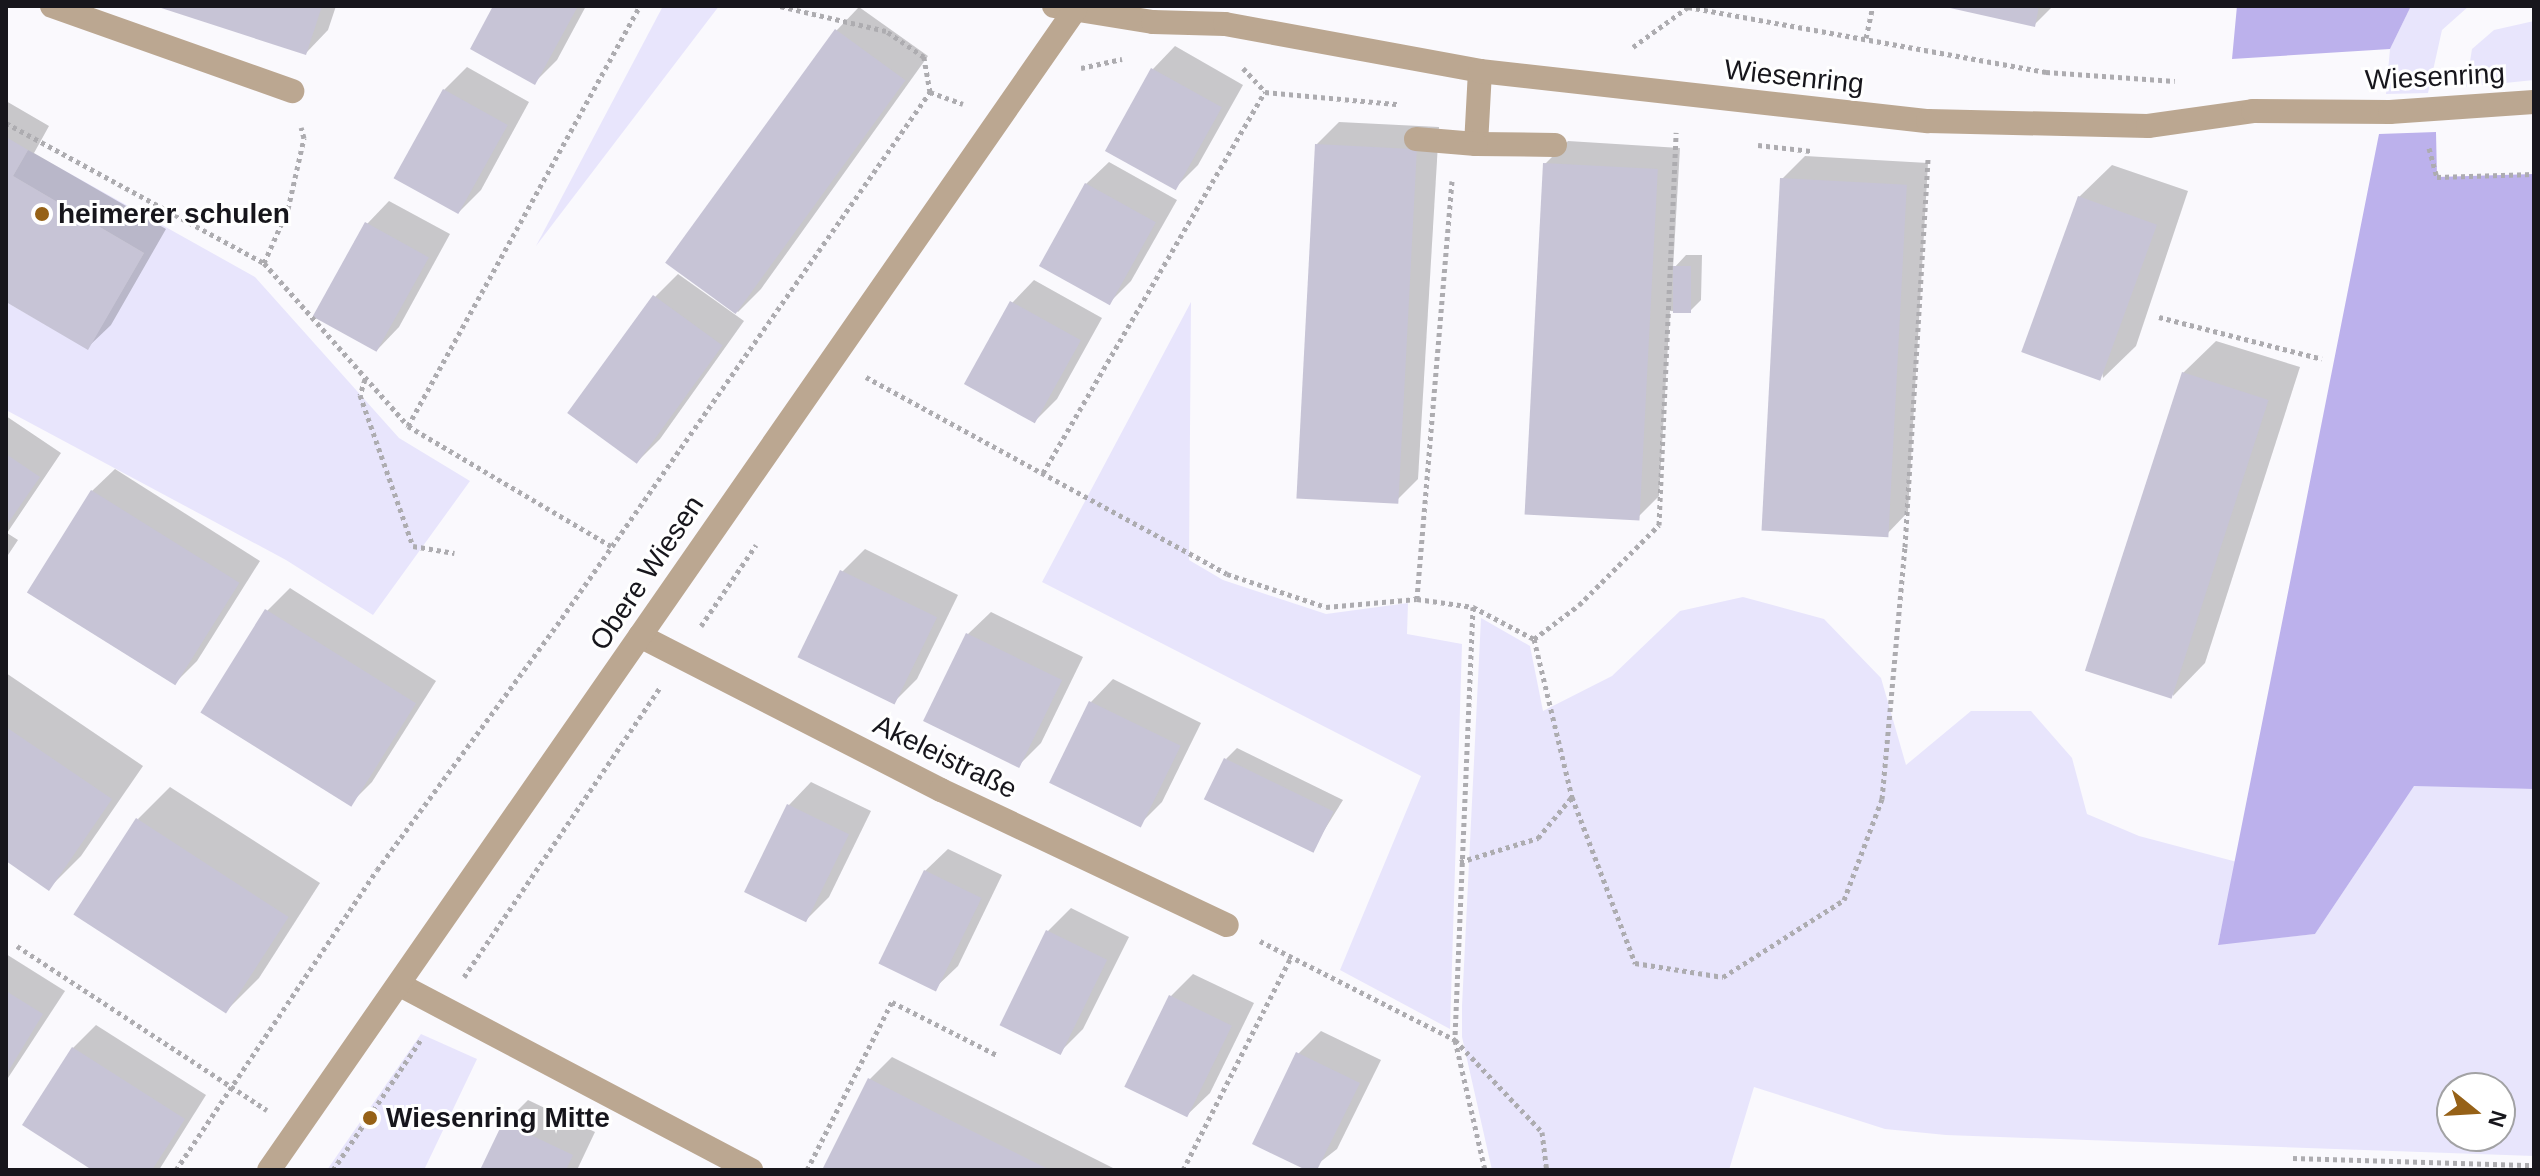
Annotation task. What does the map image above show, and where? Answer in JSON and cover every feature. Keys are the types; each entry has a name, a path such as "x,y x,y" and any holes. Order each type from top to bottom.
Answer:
{"street":[{"path":"52,6 292,91"},
{"name":"Wiesenring","path":"1064,8 1153,22 1225,24 1480,71 1928,121 2148,126 2253,111 2419,109 2534,102"},
{"name":"Obere Wiesen","path":"269,1170 832,359 1064,8"},
{"path":"1476,144 1480,71"},
{"path":"1416,139 1476,144 1555,145"},
{"name":"Akeleistraße","path":"640,636 941,790 1227,925"},
{"path":"400,985 751,1170"}],"path":[{"path":"408,426 640,6"},
{"path":"176,1170 377,870 611,546 930,92 924,57 886,31 779,6"},
{"path":"1866,38 1873,6"},
{"path":"1583,83 1688,7 2046,72 2168,78 2183,84"},
{"path":"1077,69 1138,55"},
{"path":"264,263 288,209 304,138 292,91"},
{"path":"1043,473 1265,92"},
{"path":"2419,109 2437,177 2534,174"},
{"path":"832,359 1227,574 1326,607 1417,599 1473,607 1534,639 1572,797 1635,963 1723,977 1844,900 1882,799 1905,547 1928,121"},
{"path":"6,123 264,263 408,426 611,546"},
{"path":"1534,639 1579,605 1659,525 1675,133"},
{"path":"1417,599 1453,173 1476,144"},
{"path":"2159,317 2322,359"},
{"path":"859,392 877,365"},
{"path":"365,378 360,395 413,546 454,553"},
{"path":"333,1170 761,537"},
{"path":"1473,607 1455,1040 1485,1170"},
{"path":"1460,862 1538,838 1572,797"},
{"path":"1227,925 1455,1040 1542,1132 1547,1170"},
{"path":"17,946 297,1130"},
{"path":"1183,1170 1291,957"},
{"path":"807,1170 892,1002 997,1055"},
{"path":"2293,1158 2534,1165"}],"shaded area":[{"path":"663,6 719,6 536,246"},
{"path":"2237,6 2411,6 2390,49 2232,59"},
{"path":"2411,6 2469,6 2442,30 2428,93 2386,94 2390,49"},
{"path":"2534,21 2534,80 2466,87 2472,49 2494,30"},
{"path":"2436,132 2437,177 2534,174 2534,789 2414,786 2315,934 2218,945 2379,134"},
{"path":"28,150 255,277 399,438 470,481 373,615 286,560 6,410 6,302 88,349 144,253 13,176"},
{"path":"1191,302 1189,560 1223,580 1326,614 1408,603 1407,634 1462,644 1450,1029 1340,970 1421,776 1042,582"},
{"path":"1743,597 1824,619 1881,678 1906,765 1971,711 2031,711 2072,758 2087,814 2139,836 2237,862 2218,944 2315,934 2414,785 2534,789 2534,1156 1946,1135 1885,1129 1754,1087 1729,1170 1492,1170 1462,1037 1481,618 1530,646 1543,711 1612,676 1680,611"},
{"path":"421,1034 477,1059 424,1170 327,1170"}],"building":[{"path":"155,6 322,6 306,55"},
{"path":"493,6 578,6 535,85 470,49"},
{"path":"1941,6 2039,6 2035,27"},
{"path":"835,29 905,80 736,314 665,263"},
{"path":"1151,68 1222,107 1176,190 1105,151"},
{"path":"443,89 508,125 458,214 394,178"},
{"name":"heimerer schulen","path":"6,137 28,150 13,176 144,253 88,350 6,302"},
{"path":"1315,144 1417,149 1398,504 1296,499"},
{"path":"1543,163 1658,169 1639,521 1525,515"},
{"path":"1780,178 1907,185 1888,537 1762,531"},
{"path":"1085,183 1156,222 1110,305 1039,266"},
{"path":"2078,196 2157,225 2100,381 2021,352"},
{"path":"365,222 429,257 376,352 313,316"},
{"path":"1673,266 1691,266 1691,313 1673,313"},
{"path":"653,295 723,346 637,464 567,413"},
{"path":"1010,301 1081,340 1035,423 964,384"},
{"path":"2182,372 2269,400 2172,699 2085,671"},
{"path":"6,454 40,477 6,526"},
{"path":"91,490 239,583 175,685 27,593"},
{"path":"840,570 937,617 895,705 797,657"},
{"path":"265,609 416,703 351,807 200,712"},
{"path":"966,633 1062,680 1019,768 923,721"},
{"path":"1089,701 1181,746 1141,828 1049,783"},
{"path":"6,727 112,799 49,891 6,861"},
{"path":"1224,758 1334,811 1313,853 1204,799"},
{"path":"787,804 849,834 806,922 744,892"},
{"path":"136,818 289,917 226,1014 73,914"},
{"path":"924,870 982,898 936,992 878,963"},
{"path":"1046,930 1107,960 1061,1055 1000,1025"},
{"path":"6,991 43,1014 6,1075"},
{"path":"1169,995 1232,1026 1187,1117 1124,1087"},
{"path":"72,1047 185,1119 152,1170 92,1170 22,1125"},
{"path":"1296,1052 1360,1083 1317,1170 1306,1170 1252,1144"},
{"path":"868,1078 954,1122 1050,1170 822,1170"},
{"path":"503,1122 573,1155 566,1170 480,1170"}],"place":[{"name":"heimerer schulen","path":"42,214"},
{"name":"Wiesenring Mitte","path":"370,1118"}]}
